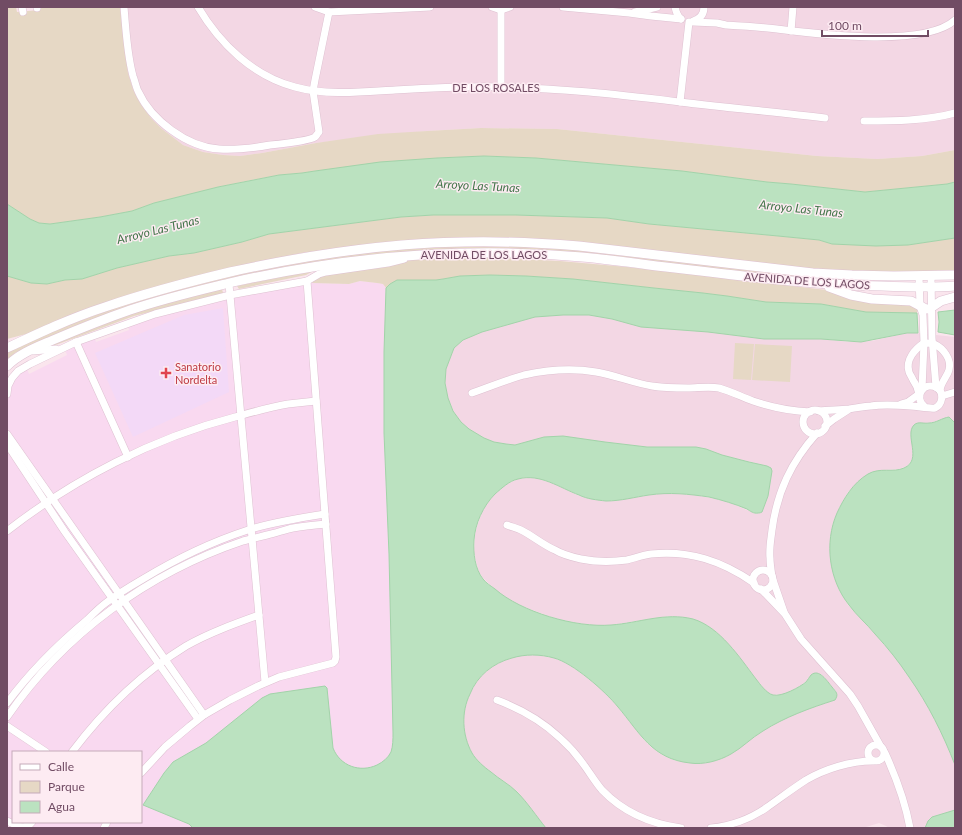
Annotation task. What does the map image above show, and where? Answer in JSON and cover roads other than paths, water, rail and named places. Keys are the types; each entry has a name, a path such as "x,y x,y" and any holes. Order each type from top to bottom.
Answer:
{"street":[{"path":"124,7 126,38 131,67 137,91 143,101 157,118 175,133 196,144 208,148 218,149 243,149 295,142 313,138 319,132 313,91 329,12"},
{"name":"DE LOS ROSALES","path":"198,7 212,29 232,52 252,67 284,84 313,91 340,93 413,89 501,87 561,89 601,92 825,118"},
{"path":"315,7 329,12 430,7"},
{"path":"492,7 501,10 510,7"},
{"path":"563,7 629,12 681,19 691,22 717,23 852,36 898,36 926,33 945,27 955,20"},
{"path":"629,12 657,7"},
{"path":"675,7 678,16 681,19"},
{"path":"791,31 793,7"},
{"path":"691,22 700,18 704,9"},
{"path":"704,9 709,17 717,23"},
{"path":"501,10 501,87"},
{"path":"680,102 691,22"},
{"path":"864,121 906,120 955,113"},
{"name":"AVENIDA DE LOS LAGOS","path":"7,348 103,307 151,292 271,263 331,253 390,246 463,242 547,244 579,246 813,273 919,276 955,275"},
{"name":"AVENIDA DE LOS LAGOS","path":"7,366 14,359 27,351 98,321 147,304 272,274 331,264 424,254 507,253 581,257 746,277 820,284 919,287 955,286"},
{"path":"7,394 8,386 12,378 24,367 76,342 154,314 230,295 307,281 326,272 388,263 424,254"},
{"path":"919,276 920,306 923,315 924,341 921,392 919,397 921,403 925,407"},
{"path":"472,393 523,376 548,371 578,370 610,374 650,386 676,388 719,388 754,401 794,411 810,412 812,410 819,411 897,405 935,408 940,403 932,341 931,276"},
{"path":"142,772 165,747 201,717 230,700 265,682 333,663 335,661 336,657 307,281"},
{"path":"229,284 265,682"},
{"path":"820,284 851,295 872,299 907,300 931,311"},
{"path":"931,311 941,301 955,297"},
{"path":"7,342 32,337"},
{"path":"924,341 932,341 944,351 948,357 950,369 943,380 939,391"},
{"path":"921,392 908,371 908,366 909,358 924,341"},
{"path":"76,342 128,457"},
{"path":"27,351 59,349"},
{"path":"897,405 908,402 929,386 939,391 955,392"},
{"path":"7,530 90,476 128,457 191,430 241,415 279,406 316,401"},
{"path":"785,614 773,578 770,558 771,532 778,499 792,467 807,445 816,434 834,419 851,409"},
{"path":"794,411 799,415 803,422 806,430 807,445"},
{"path":"819,411 826,419 826,426"},
{"path":"803,422 805,416 810,412"},
{"path":"806,430 816,434"},
{"path":"7,434 50,501 65,532 116,596 124,601 162,663"},
{"path":"7,444 50,501"},
{"path":"7,703 21,684 58,644 107,602 158,570 200,548 251,529 276,522 325,514"},
{"path":"7,716 23,694 52,661 71,643 117,605 166,574 224,548 252,539 295,528 326,524"},
{"path":"507,525 522,531 555,550 581,559 614,561 627,560 649,554 685,554 708,559 742,575 754,583 785,614 801,639 850,694 858,706 892,767 904,801 910,828"},
{"path":"742,575 755,574 762,570 770,558"},
{"path":"762,570 768,571 773,578"},
{"path":"754,583 755,574"},
{"path":"761,589 765,589 770,586 773,578"},
{"path":"116,596 117,605 201,717"},
{"path":"73,751 110,707 131,687 162,663 186,646 207,635 260,615"},
{"path":"498,700 528,713 552,730 574,751 603,790 612,799 637,815 648,820 681,828"},
{"path":"7,726 44,751"},
{"path":"873,732 873,740 869,756 875,761 892,767"},
{"path":"858,762 870,749 877,745 883,750"},
{"path":"712,828 734,823 765,809 817,774 833,768 858,762 882,760 883,750"},
{"path":"7,821 23,827 28,826 31,823"}],"water":[{"name":"Arroyo Las Tunas","path":"484,156 536,158 682,171 767,182 865,192 955,182 955,238 908,245 876,246 832,244 819,240 649,224 607,218 516,215 433,215 401,217 269,234 194,253 169,256 117,268 82,279 65,280 47,284 31,283 7,276 7,204 30,219 39,223 50,224 132,211 154,203 218,187 279,175 380,162"},
{"path":"490,275 573,279 703,293 766,302 821,304 866,312 917,313 918,333 907,333 861,342 821,339 764,339 708,332 641,327 612,319 589,315 535,317 482,332 463,340 454,348 446,369 445,383 448,398 453,411 461,422 469,429 494,442 515,445 544,437 563,436 647,447 696,447 767,466 771,468 772,471 768,496 762,512 760,513 754,513 728,502 702,496 664,494 606,501 585,497 550,482 534,478 515,480 495,494 483,510 476,528 474,545 475,561 480,575 487,583 519,605 550,617 582,624 611,625 662,617 683,617 693,619 703,623 721,636 729,644 761,686 770,694 781,695 791,691 806,682 811,675 817,673 825,679 836,692 837,696 835,700 780,721 759,734 735,752 721,759 706,763 690,763 677,761 656,750 640,735 605,693 579,671 554,658 538,655 527,655 498,663 481,676 473,687 467,701 464,724 466,739 472,753 480,763 517,792 546,828 193,828 189,824 143,805 173,762 206,743 262,698 270,694 325,686 327,688 333,748 340,759 351,766 364,768 379,764 390,754 393,733 389,554 384,433 386,288 397,280 436,280 460,276"},
{"path":"955,310 955,335 938,332 938,312"},
{"path":"949,417 955,423 955,765 935,720 916,687 893,655 852,609 842,595 833,573 830,549 833,525 837,513 853,486 868,474 873,472 904,468 912,459 911,429 914,425 919,423 932,423"},
{"path":"955,810 955,828 925,828 928,821 932,817"}],"place":[{"name":"Sanatorio Nordelta","path":"166,373"}]}
